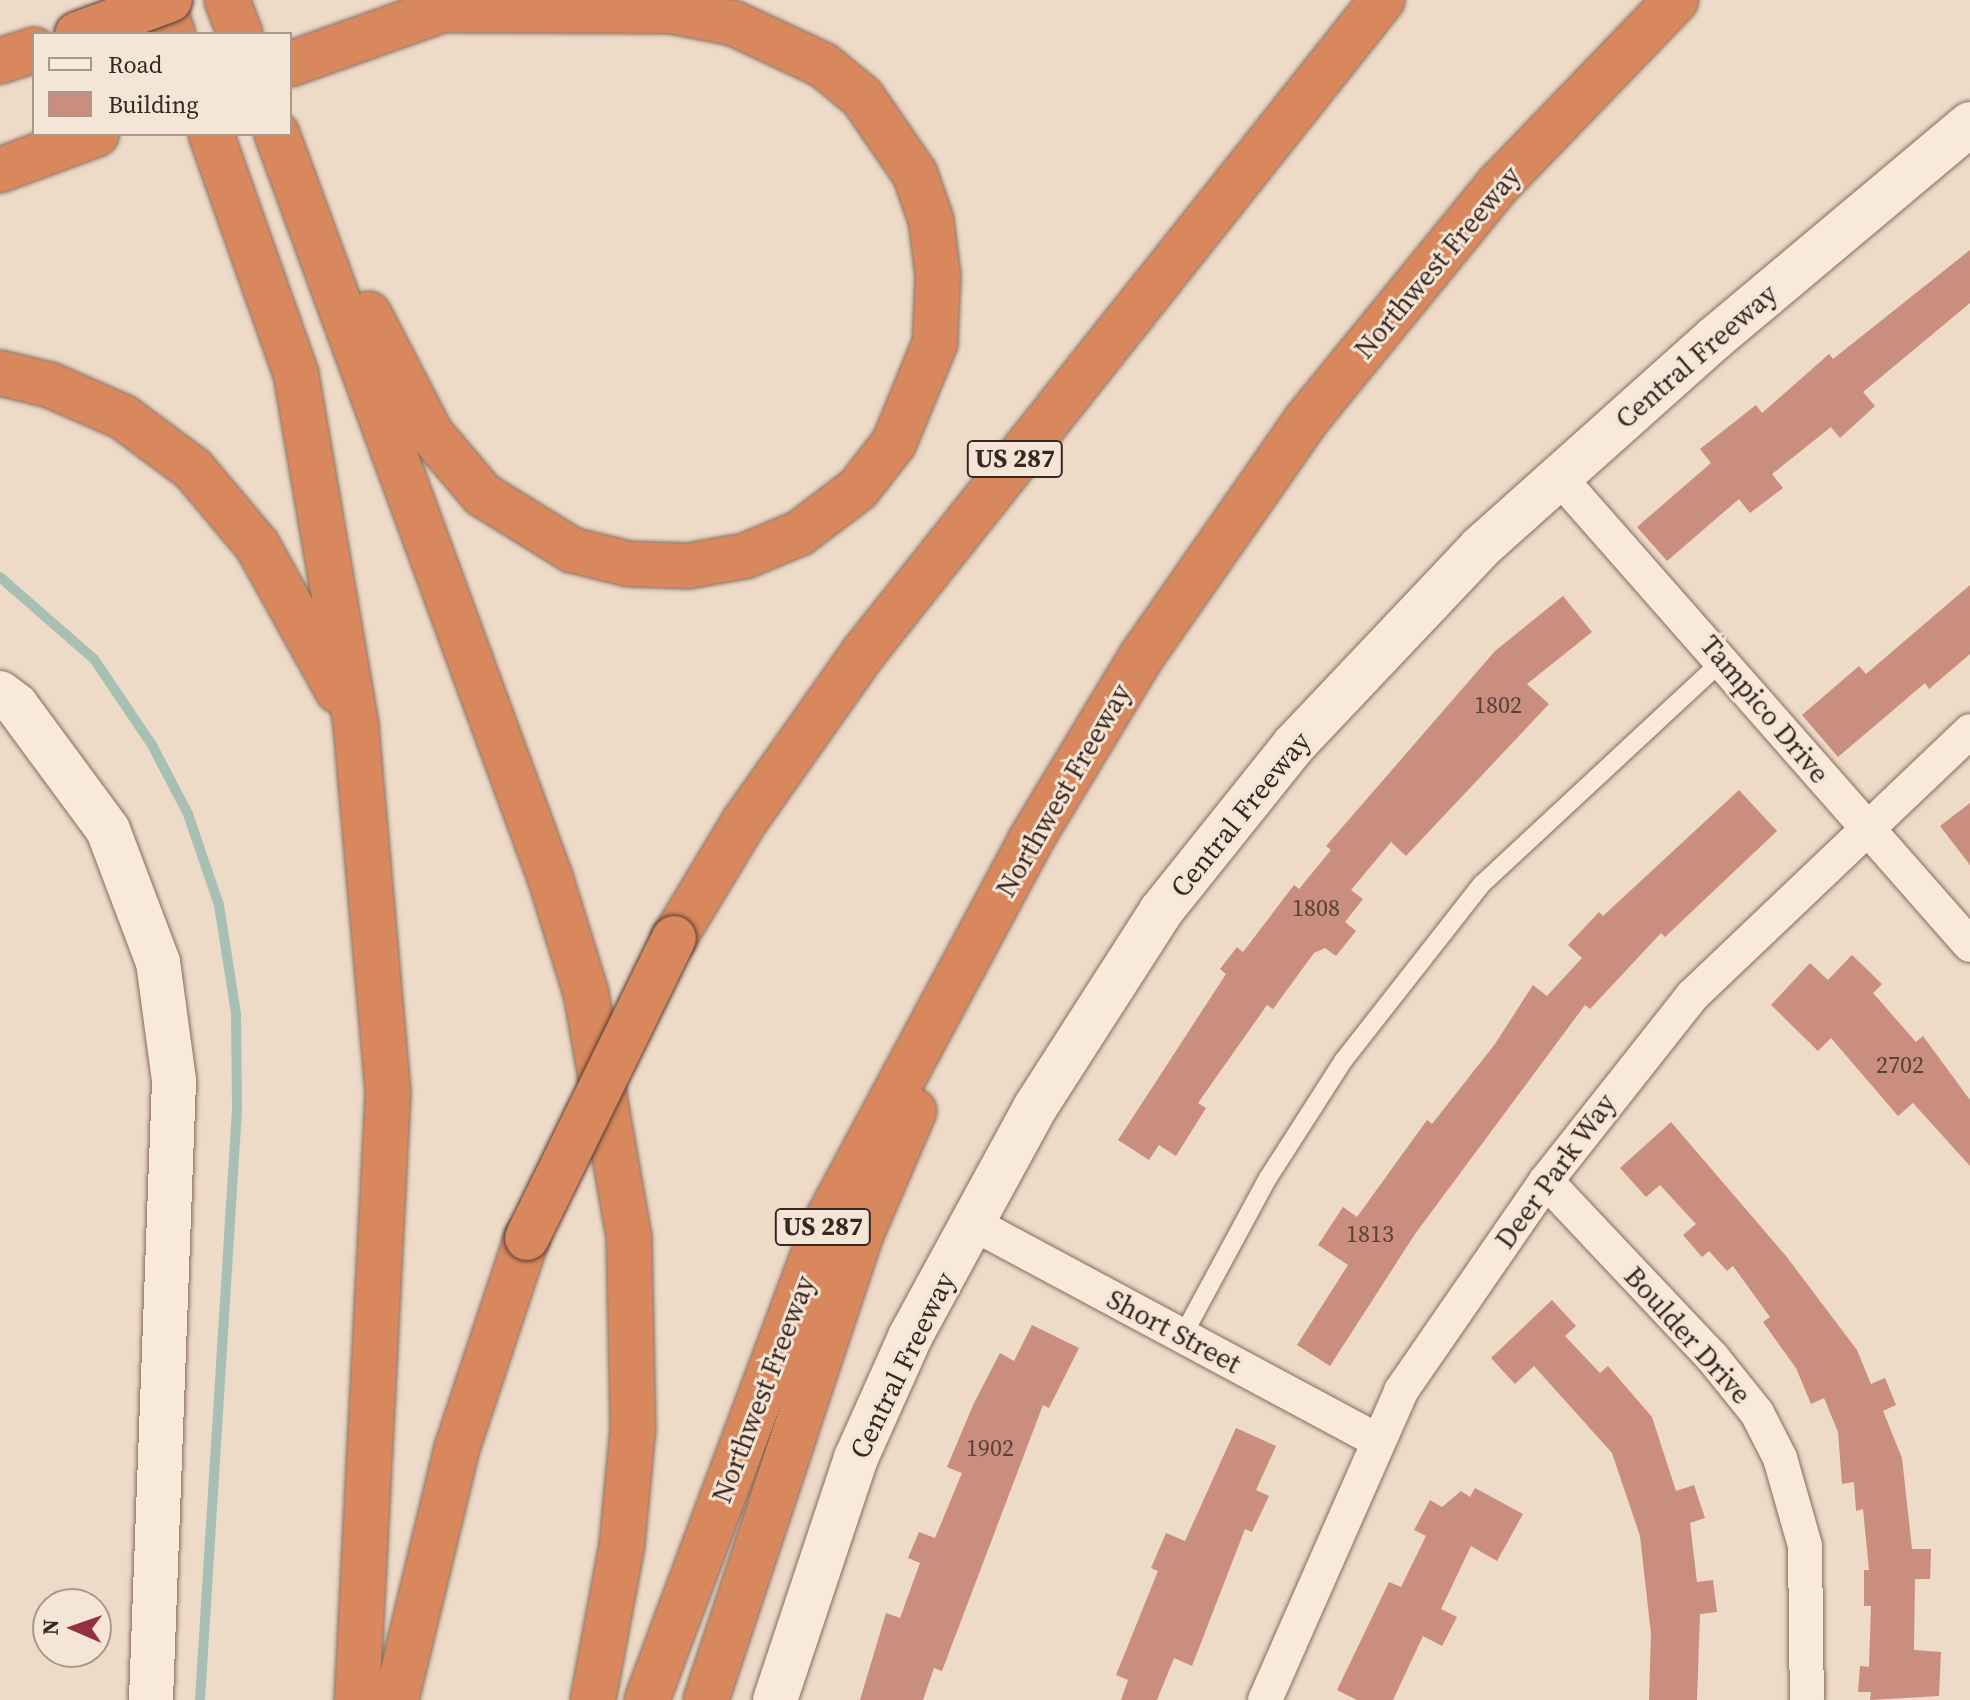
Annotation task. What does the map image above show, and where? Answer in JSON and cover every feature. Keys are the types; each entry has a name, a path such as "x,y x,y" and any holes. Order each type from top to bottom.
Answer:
{"highway":[{"path":"161,0 172,32"},
{"path":"82,32 170,0"},
{"path":"227,0 239,32"},
{"name":"US 287","path":"396,1700 457,1448 527,1238 674,938 744,822 864,652 1382,0"},
{"name":"Northwest Freeway","path":"647,1700 825,1224 1030,841 1141,657 1307,419 1499,184 1676,0"},
{"path":"292,63 457,5 672,11 733,23 782,41 862,97 915,174 931,220 938,276 935,343 894,443 858,489 800,533 745,556 688,566 629,564 572,550 483,495 431,434 339,245 308,215"},
{"path":"0,61 32,51"},
{"path":"212,136 296,374 356,726 388,1093 357,1700"},
{"path":"278,136 551,880 586,993 629,1238 633,1428 622,1545 593,1700"},
{"path":"0,170 83,139"},
{"path":"0,373 50,385 123,417 193,469 257,545 356,726"},
{"path":"706,1700 861,1234 1030,841"}],"main road":[{"name":"Central Freeway","path":"775,1700 856,1458 910,1337 1036,1106 1161,911 1347,688 1480,548 1558,476 1970,124"},
{"path":"0,693 16,705 108,830 158,962 174,1081 151,1700"}],"street":[{"name":"Tampico Drive","path":"1558,476 1723,660 1970,945"},
{"name":"Deer Park Way","path":"1265,1700 1376,1440 1440,1332 1546,1181 1692,996 1864,826 1970,731"},
{"name":"Boulder Drive","path":"1546,1181 1712,1357 1757,1413 1780,1458 1805,1546 1807,1700"},
{"name":"Short Street","path":"972,1223 1376,1440"}],"lane":[{"path":"1183,1335 1268,1178 1343,1061 1482,884 1723,660"}],"building":[{"path":"1970,250 1970,303 1863,392 1875,406 1840,438 1831,427 1772,474 1783,488 1750,513 1739,499 1667,561 1637,527 1711,463 1700,449 1756,405 1762,413 1829,354 1833,359"},
{"path":"1970,585 1970,654 1929,689 1925,683 1838,757 1802,715 1859,666 1866,674"},
{"path":"1563,596 1592,632 1527,684 1549,704 1406,856 1391,842 1351,890 1363,899 1345,922 1356,931 1336,956 1325,948 1314,953 1273,1009 1267,1005 1198,1103 1206,1108 1176,1156 1159,1145 1149,1160 1118,1140 1226,974 1220,969 1237,947 1243,952 1294,885 1299,889 1331,850 1326,846 1495,651"},
{"path":"1739,790 1777,831 1665,937 1661,933 1590,1009 1585,1005 1415,1234 1330,1366 1297,1345 1348,1265 1318,1245 1343,1207 1357,1217 1427,1120 1432,1124 1495,1044 1533,985 1547,996 1582,958 1568,945 1599,912 1603,916"},
{"path":"1970,803 1970,865 1940,826"},
{"path":"1852,955 1882,984 1873,993 1916,1042 1923,1036 1970,1100 1970,1166 1913,1103 1898,1116 1831,1038 1818,1051 1771,1005 1810,963 1828,980"},
{"path":"1671,1122 1786,1256 1857,1350 1871,1384 1885,1378 1896,1405 1883,1411 1902,1458 1912,1549 1931,1549 1930,1579 1915,1579 1914,1650 1941,1652 1939,1696 1870,1700 1871,1692 1858,1692 1860,1666 1869,1667 1871,1606 1864,1606 1864,1570 1869,1570 1863,1509 1856,1511 1854,1482 1842,1484 1838,1432 1824,1398 1811,1404 1796,1368 1763,1322 1770,1317 1733,1266 1727,1271 1709,1251 1702,1257 1683,1235 1696,1224 1660,1185 1646,1197 1620,1168"},
{"path":"1552,1300 1576,1326 1565,1336 1600,1373 1608,1366 1652,1417 1676,1491 1694,1485 1705,1518 1690,1523 1697,1582 1713,1580 1717,1612 1700,1614 1697,1700 1649,1700 1651,1634 1640,1536 1612,1453 1534,1366 1515,1384 1491,1358"},
{"path":"1032,1325 1079,1348 1049,1408 1043,1405 942,1671 934,1668 923,1700 860,1700 886,1613 900,1618 920,1563 908,1558 919,1532 935,1538 962,1473 947,1467 974,1403 1000,1353 1014,1361"},
{"path":"1236,1428 1276,1446 1256,1490 1269,1496 1252,1532 1245,1529 1192,1666 1174,1658 1157,1700 1121,1700 1128,1680 1116,1675 1158,1571 1151,1568 1166,1533 1185,1541"},
{"path":"1475,1488 1523,1514 1497,1561 1471,1546 1441,1609 1457,1617 1442,1646 1423,1636 1393,1700 1357,1700 1337,1690 1389,1582 1401,1587 1426,1536 1414,1530 1430,1500 1442,1507 1461,1491 1470,1497"}],"waterway":[{"path":"0,577 94,659 152,745 188,814 219,905 236,1014 237,1110 200,1700"}]}
